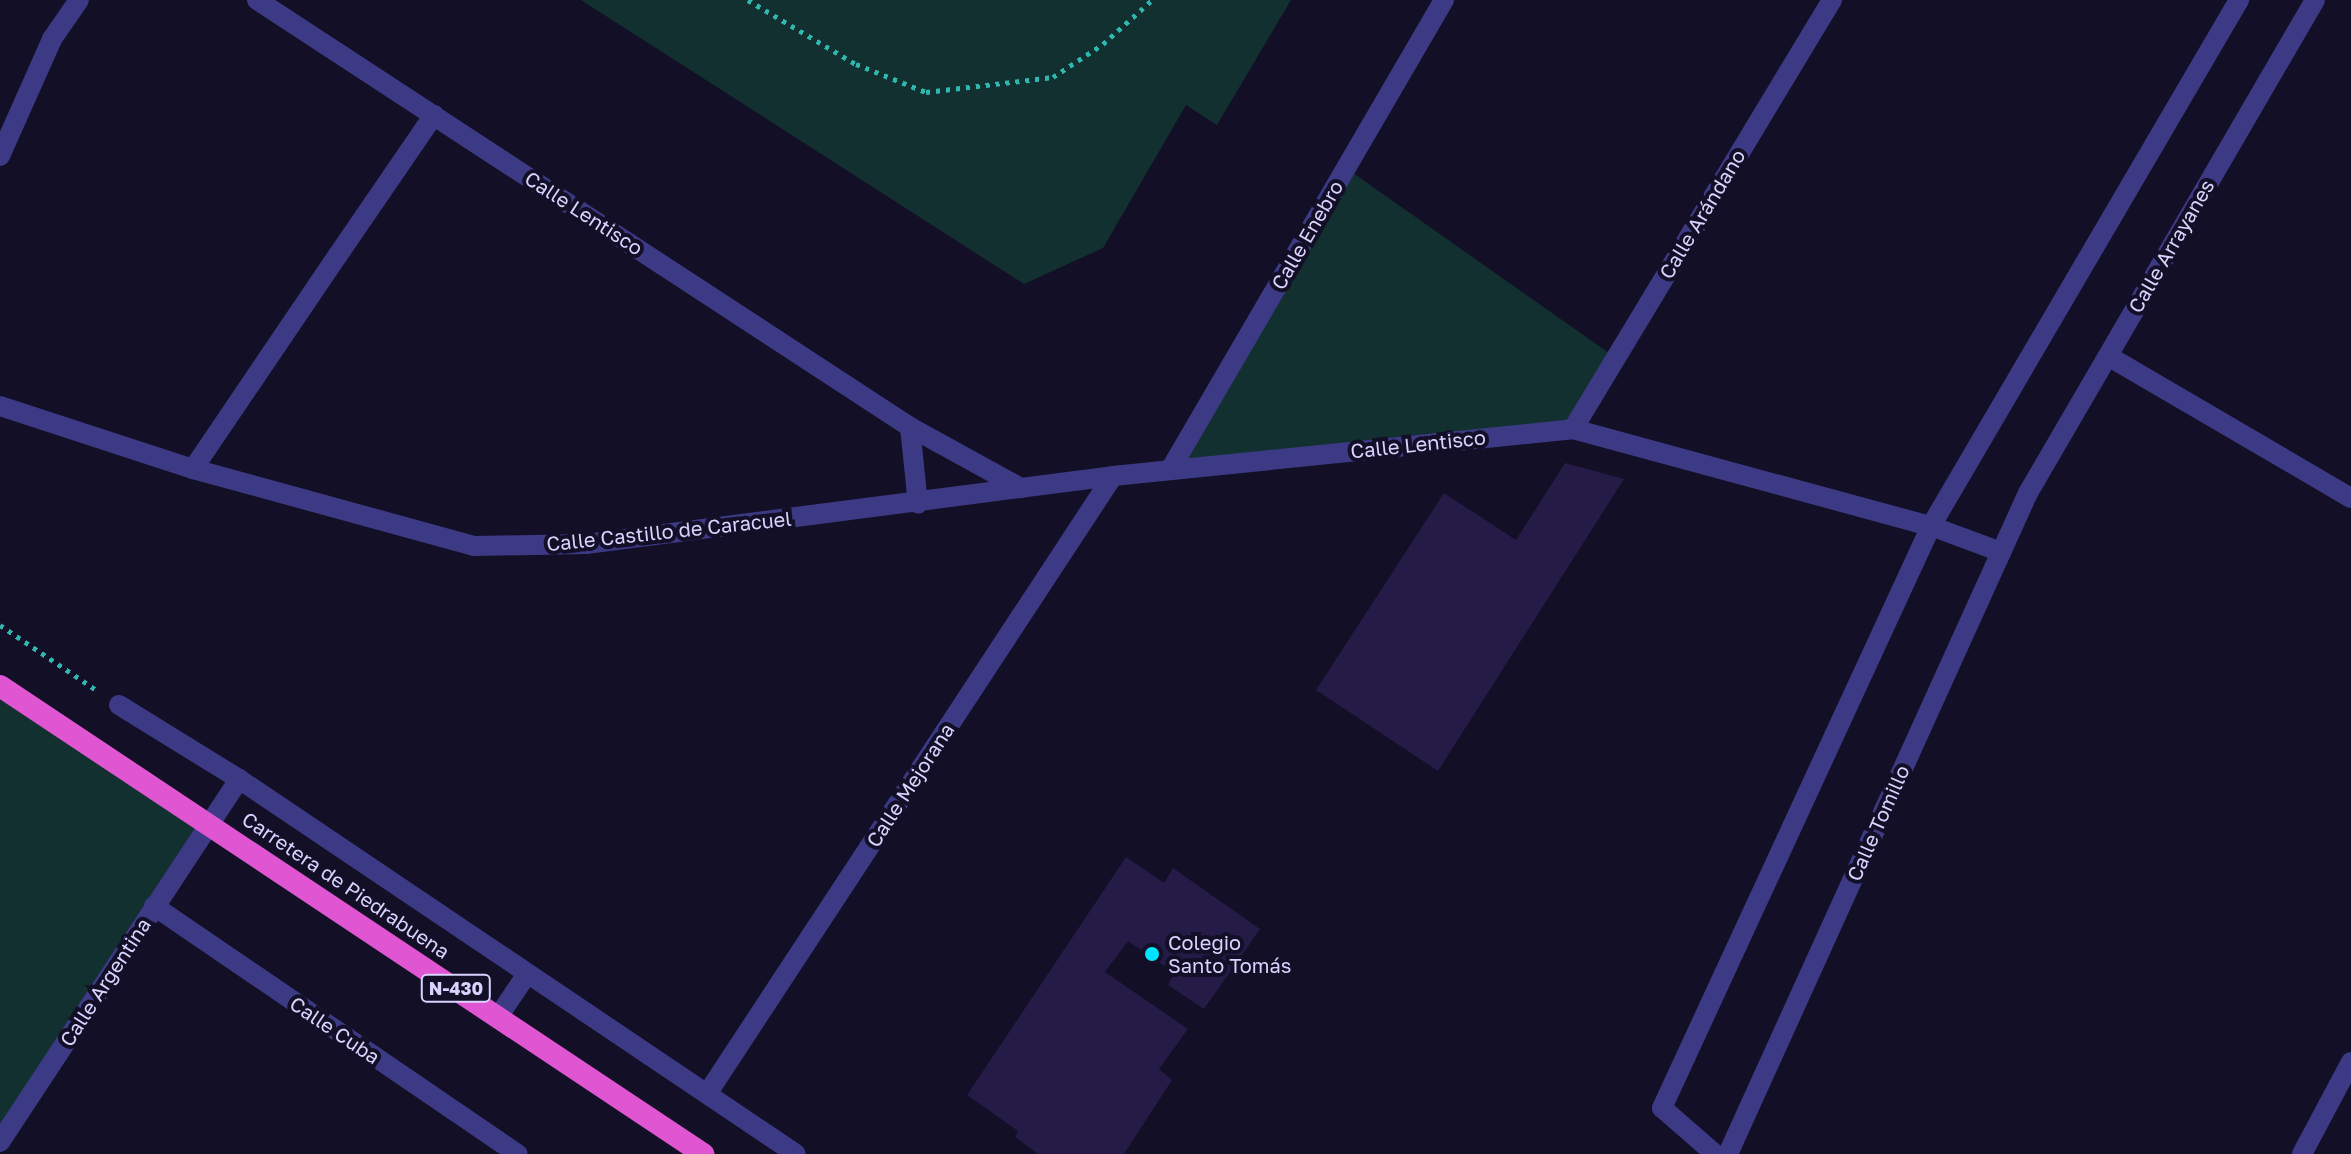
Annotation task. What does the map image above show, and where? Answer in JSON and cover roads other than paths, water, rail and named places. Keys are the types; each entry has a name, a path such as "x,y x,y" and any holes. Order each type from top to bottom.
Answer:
{"highway":[{"name":"Carretera de Piedrabuena","path":"0,686 210,822 703,1154"}],"street":[{"path":"0,156 52,39 79,0"},
{"name":"Calle Lentisco","path":"257,0 910,427 1021,488 1573,429 1931,526 2001,552"},
{"name":"Calle Enebro","path":"1170,470 1444,0"},
{"name":"Calle Arándano","path":"1573,429 1832,0"},
{"path":"1715,1154 1662,1108 1931,526 2239,0"},
{"name":"Calle Arrayanes","path":"2028,493 2315,0"},
{"path":"193,469 434,115"},
{"path":"2108,356 2351,498"},
{"name":"Calle Castillo de Caracuel","path":"0,406 193,469 474,546 586,544 918,504 1021,488"},
{"path":"910,427 918,504"},
{"name":"Calle Mejorana","path":"707,1094 1113,476"},
{"name":"Calle Tomillo","path":"1728,1154 2028,493"},
{"path":"119,705 239,779 796,1154"},
{"name":"Calle Argentina","path":"0,1142 239,779"},
{"name":"Calle Cuba","path":"154,906 517,1154"},
{"path":"498,1017 527,974"},
{"path":"2302,1154 2351,1062"}],"place":[{"name":"Colegio Santo Tomás","path":"1152,954"}]}
